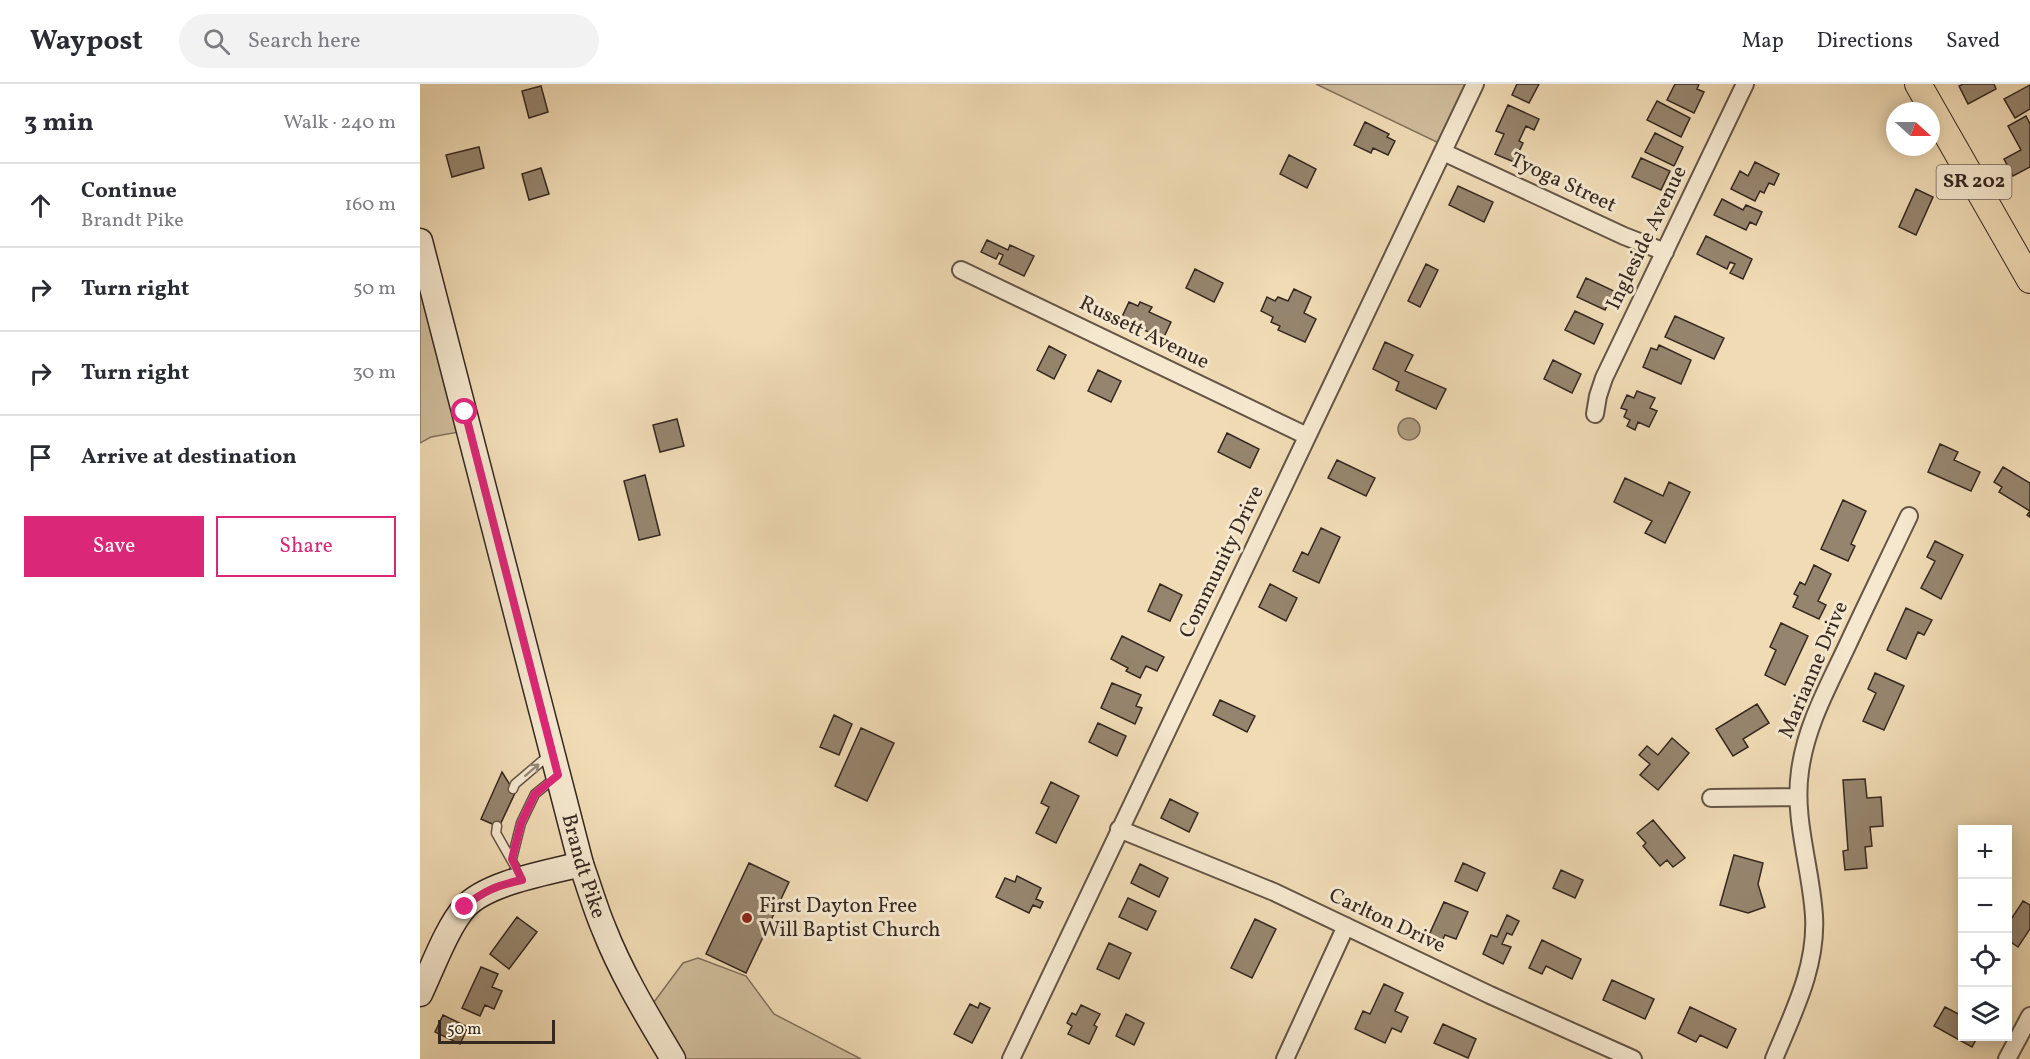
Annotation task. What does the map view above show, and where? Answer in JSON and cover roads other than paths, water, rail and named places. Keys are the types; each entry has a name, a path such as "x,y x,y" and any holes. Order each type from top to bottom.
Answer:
{"main road":[{"name":"SR 202","path":"1918,84 2030,280"},
{"name":"Brandt Pike","path":"420,241 581,864 616,957 639,1002 674,1059"},
{"path":"420,994 455,920 476,897 517,870 581,864"}],"street":[{"name":"Community Drive","path":"1011,1059 1475,84"},
{"name":"Ingleside Avenue","path":"1595,414 1604,378 1745,84"},
{"name":"Tyoga Street","path":"1443,152 1624,236 1665,252"},
{"name":"Russett Avenue","path":"961,270 1307,436"},
{"name":"Marianne Drive","path":"1774,1059 1803,989 1814,941 1812,897 1799,818 1798,797 1804,748 1814,717 1909,516"},
{"path":"1711,798 1798,797"},
{"name":"Carlton Drive","path":"1119,829 1274,892 1490,995 1633,1059"},
{"path":"1285,1059 1346,926"},
{"path":"2007,1059 2030,1016"}],"lane":[{"path":"513,789 515,784 555,764"},
{"path":"517,870 521,823 535,794 555,764"},
{"path":"497,826 496,833 517,870"}],"place":[{"name":"First Dayton Free Will Baptist Church","path":"747,918"}]}
